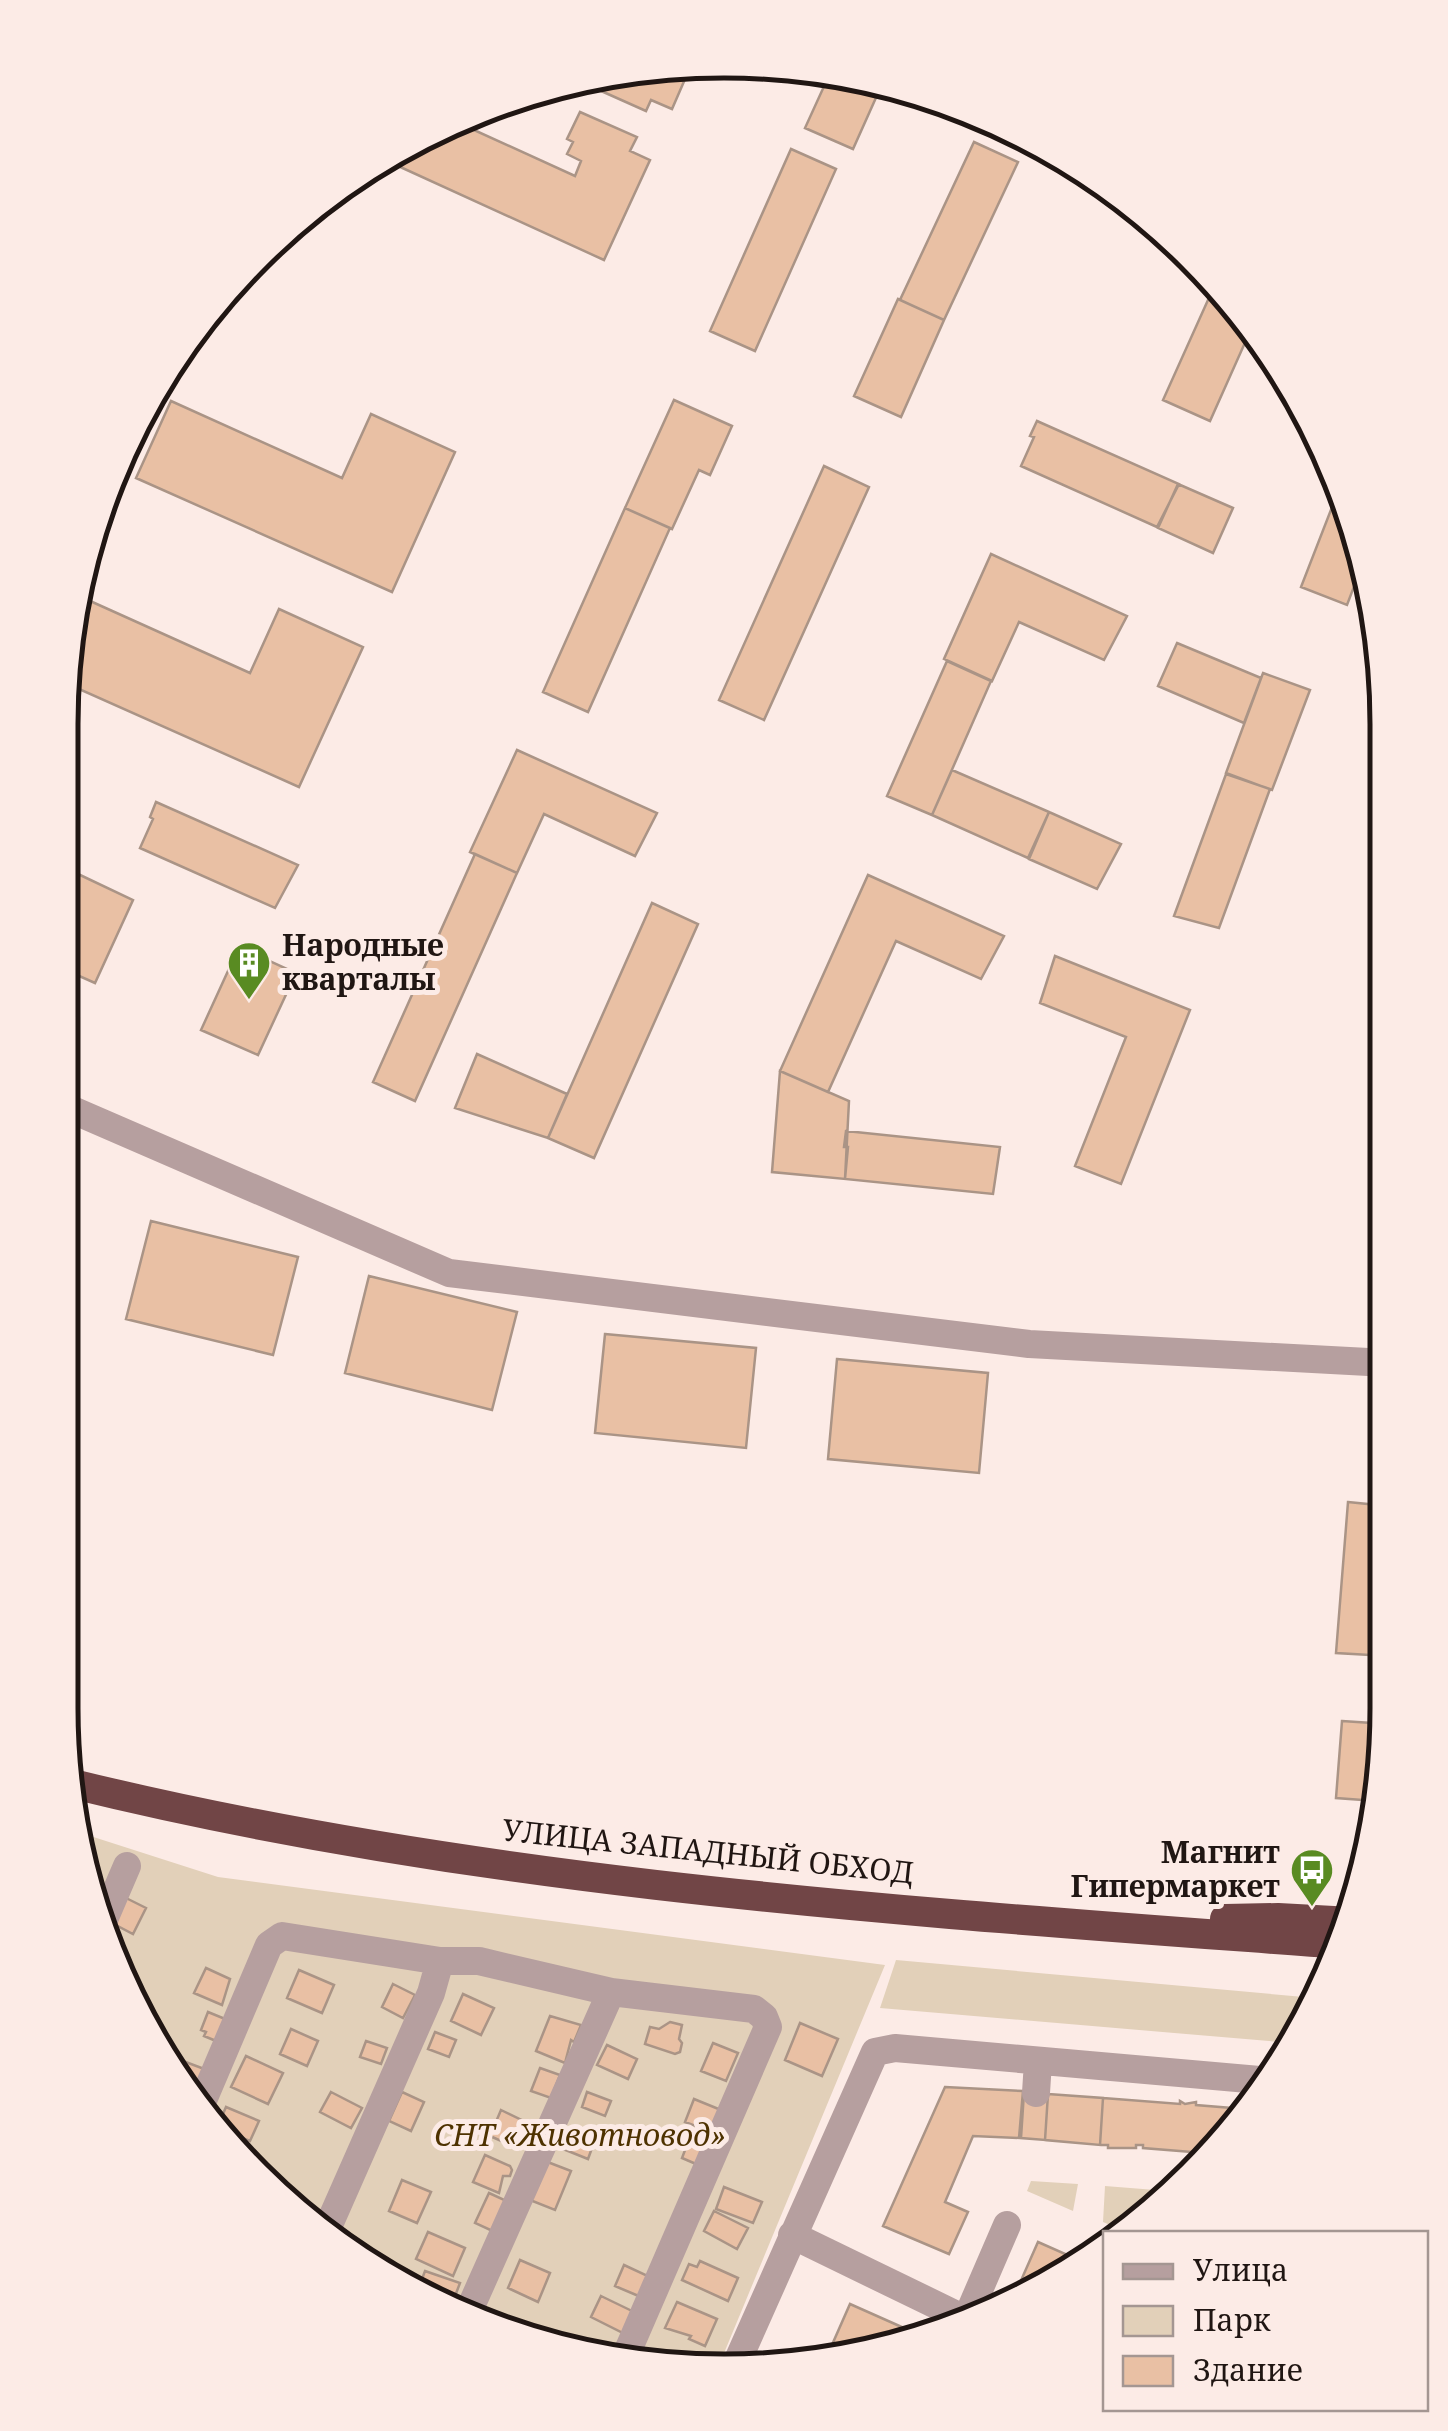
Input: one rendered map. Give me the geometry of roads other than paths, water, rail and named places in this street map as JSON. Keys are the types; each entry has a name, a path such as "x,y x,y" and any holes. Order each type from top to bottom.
{"highway":[{"name":"УЛИЦА ЗАПАДНЫЙ ОБХОД","path":"83,1786 180,1811 394,1851 689,1889 1325,1943"},
{"name":"УЛИЦА ЗАПАДНЫЙ ОБХОД","path":"86,1806 178,1826 432,1869 948,1929 1319,1959"},
{"path":"1143,1930 1184,1922 1252,1917 1334,1921"}],"street":[{"path":"78,1112 449,1273 1029,1344 1370,1362"},
{"path":"110,1907 127,1866"},
{"path":"206,2094 268,1945 282,1936 440,1961 479,1961 611,1992 754,2009 768,2027 630,2346"},
{"path":"331,2221 430,1993 440,1961"},
{"path":"473,2302 611,1992"},
{"path":"741,2353 874,2052 895,2048 1252,2079"},
{"path":"1036,2093 1038,2060"},
{"path":"973,2303 1007,2225"},
{"path":"792,2235 950,2312"}],"place":[{"name":"Народные кварталы","path":"249,1001"},
{"name":"Магнит Гипермаркет","path":"1312,1908"}],"park label":[{"name":"СНТ «Животновод»","path":"580,2136"}]}
